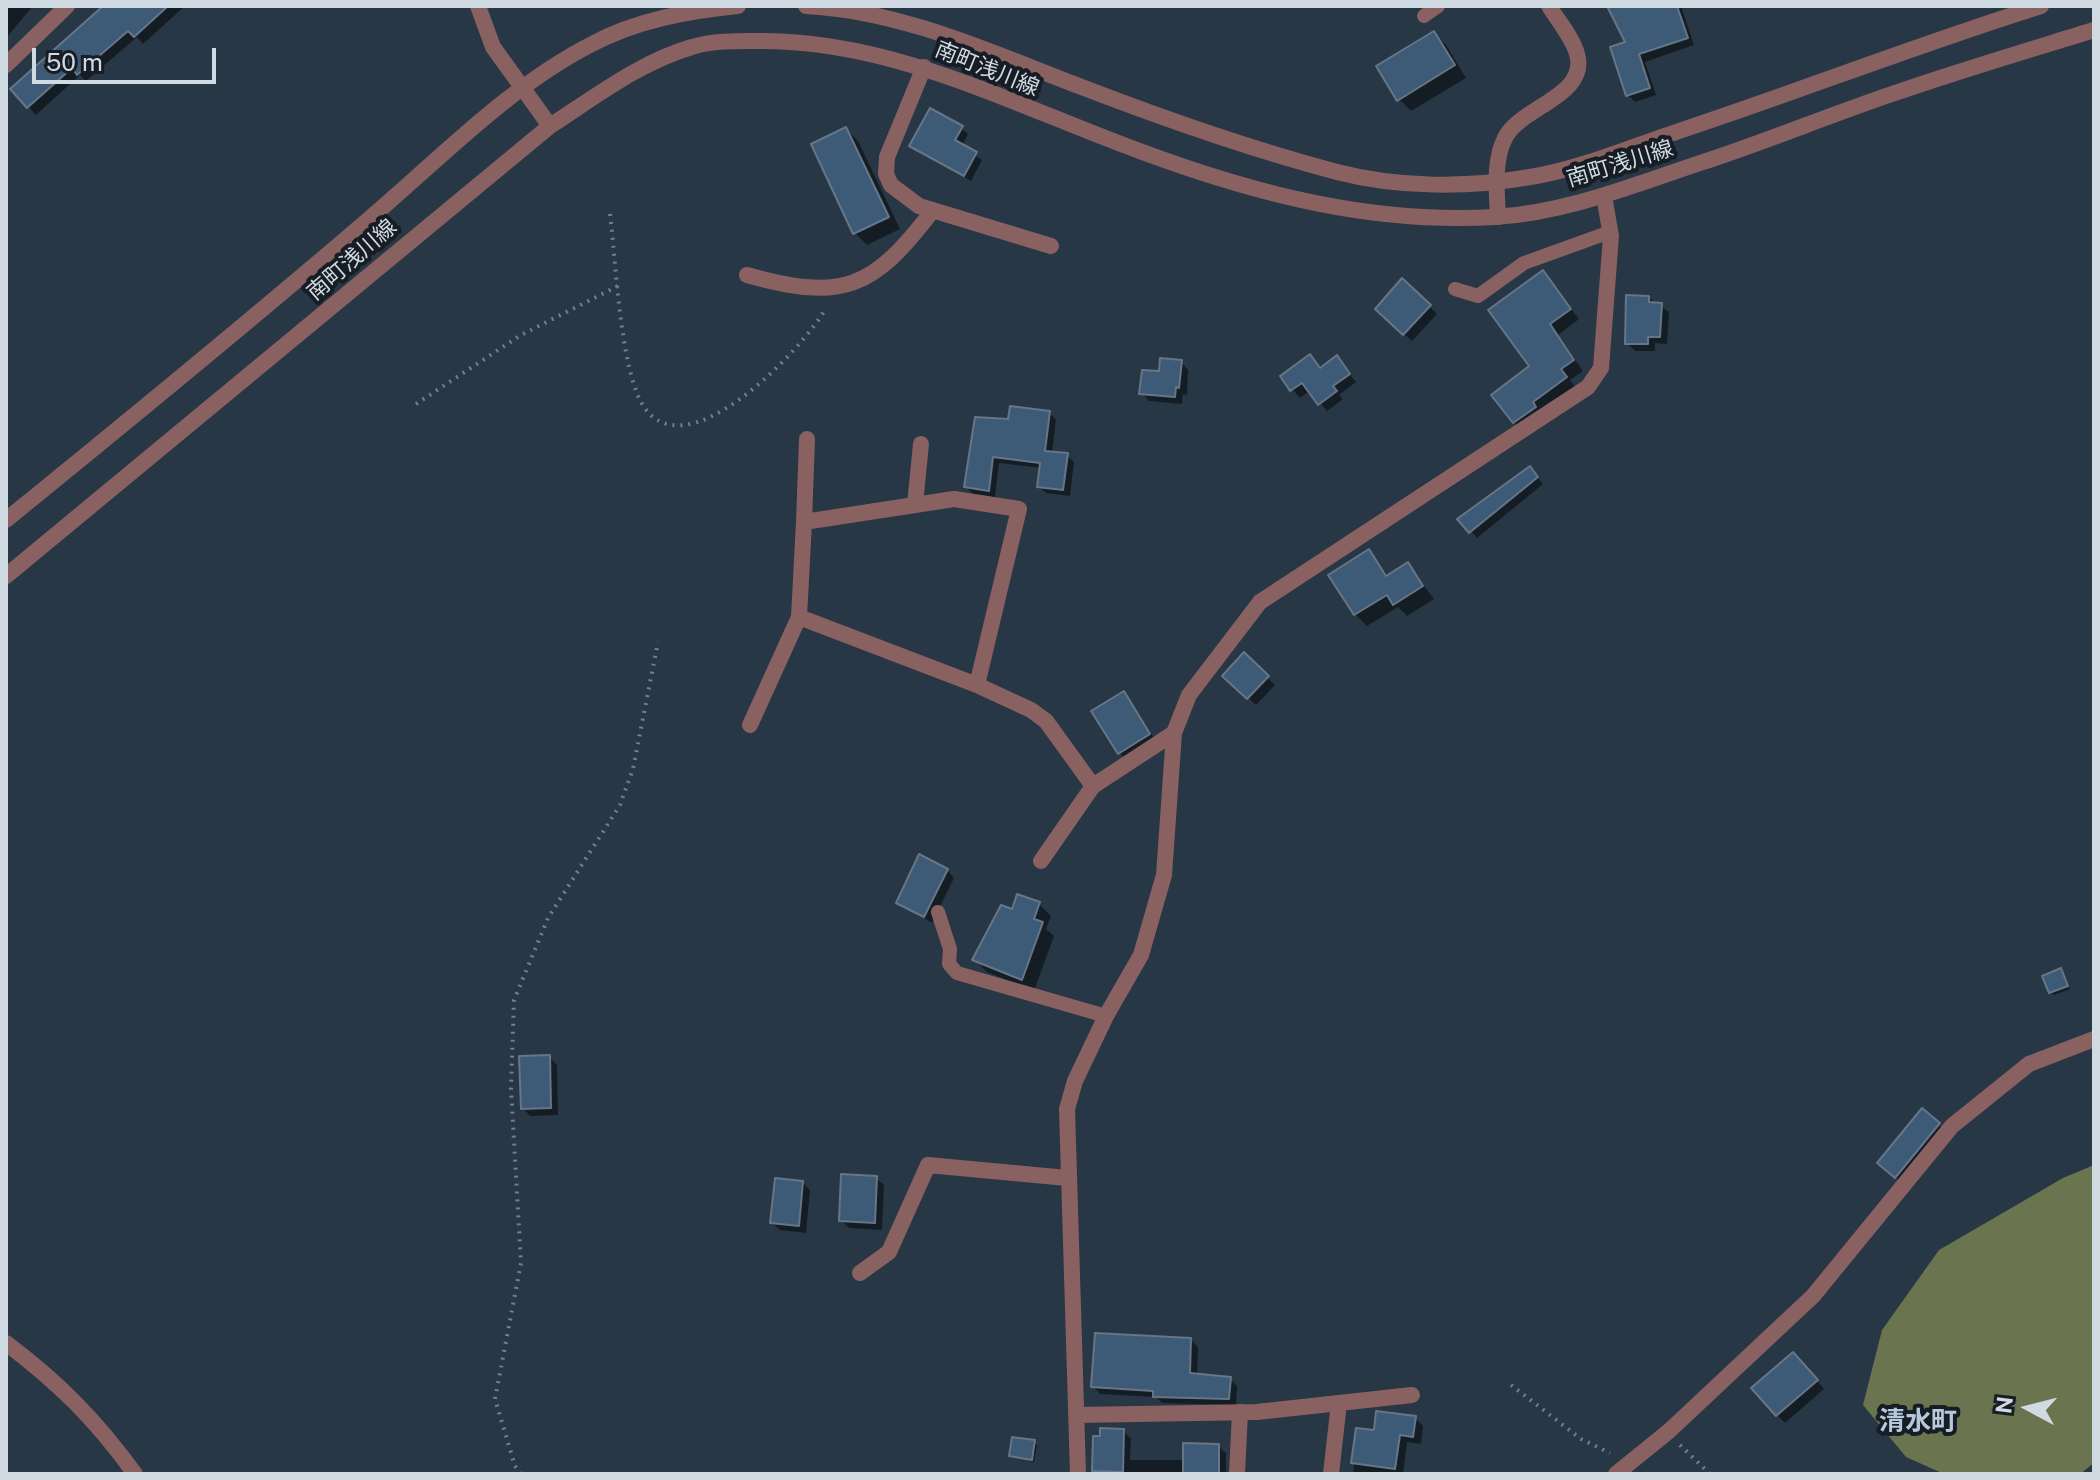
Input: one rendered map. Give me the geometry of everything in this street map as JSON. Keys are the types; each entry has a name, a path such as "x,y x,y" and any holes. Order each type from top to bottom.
{"street":[{"path":"6,65 67,6"},
{"path":"478,6 493,47 550,126"},
{"name":"南町浅川線","path":"6,520 366,222 520,87 593,43 640,24 695,11 738,6"},
{"name":"南町浅川線","path":"806,6 868,9 1103,95 1339,173 1410,183 1468,185 1534,177 1652,140 2041,6"},
{"path":"1498,217 1498,160 1505,135 1529,112 1568,87 1578,65 1577,53 1549,6"},
{"name":"南町浅川線","path":"6,576 550,126 643,66 694,46 745,41 816,41 924,67 1149,155 1265,192 1336,209 1397,217 1498,217 1604,196 1891,94 2094,30"},
{"path":"924,67 909,108 894,134 886,174 891,185 908,200 933,210 1051,246"},
{"path":"1078,1474 1067,1109 1075,1081 1106,1016 1141,955 1164,875 1174,733 1189,695 1260,602 1588,387 1601,368 1610,232 1604,196"},
{"path":"747,275 797,289 837,289 880,268 904,249 933,210"},
{"path":"750,725 799,617 807,439"},
{"path":"915,504 921,444"},
{"path":"804,522 954,499 1019,509 977,685"},
{"path":"799,617 977,685 1046,721 1093,786"},
{"path":"1041,861 1093,786 1174,733"},
{"path":"1616,1474 1669,1431 1813,1296 1952,1126 1977,1103 2029,1064 2094,1039"},
{"path":"860,1273 889,1252 928,1165 1067,1178"},
{"path":"6,1343 54,1379 100,1427 135,1474"},
{"path":"1076,1415 1240,1412 1412,1395"},
{"path":"1331,1474 1339,1403"},
{"path":"1237,1474 1240,1412"}],"lane":[{"path":"1424,16 1438,6"},
{"path":"1455,289 1478,296 1524,263 1610,232"},
{"path":"938,912 950,949 949,964 957,973 1106,1016"}],"path":[{"path":"610,214 633,376 641,402 654,418 673,425 699,421 722,411 766,381 817,325 837,289"},
{"path":"416,404 521,335 618,286"},
{"path":"521,1474 515,1466 495,1399 521,1263 511,1088 514,1000 548,918 620,805 633,769 658,642"},
{"path":"1511,1385 1581,1439 1630,1463"},
{"path":"1669,1431 1710,1474"}],"green space":[{"path":"2094,1165 2094,1463 2080,1474 1944,1474 1906,1457 1863,1405 1882,1330 1939,1250 2063,1178"}],"building":[{"path":"103,6 168,6 134,37 128,31 77,75 72,68 27,108 10,89"},
{"path":"1607,6 1677,6 1688,38 1639,54 1650,88 1626,96 1610,47 1625,42"},
{"path":"1434,31 1455,65 1397,101 1376,66"},
{"path":"930,108 963,126 955,140 977,152 964,176 909,146"},
{"path":"846,127 889,217 853,234 811,144"},
{"path":"1543,270 1571,309 1550,324 1574,360 1561,369 1567,377 1533,402 1536,407 1513,423 1491,395 1529,366 1488,310"},
{"path":"1402,278 1431,305 1403,335 1375,309"},
{"path":"1626,295 1649,296 1649,302 1662,303 1660,337 1648,337 1648,344 1625,344"},
{"path":"1310,354 1320,368 1337,355 1350,374 1333,386 1337,391 1318,405 1302,383 1290,391 1280,376"},
{"path":"1160,358 1182,360 1175,397 1139,394 1142,370 1159,371"},
{"path":"1010,406 1050,411 1045,451 1068,453 1063,490 1037,487 1040,463 993,457 989,491 964,487 975,417 1008,419"},
{"path":"1530,466 1538,477 1469,533 1457,519"},
{"path":"1369,549 1386,576 1408,562 1423,586 1393,605 1387,595 1354,615 1328,575"},
{"path":"1244,652 1269,676 1247,699 1222,676"},
{"path":"1124,691 1150,734 1118,754 1091,711"},
{"path":"919,854 948,869 924,917 896,903"},
{"path":"1017,894 1040,902 1034,919 1043,922 1022,980 972,960 1001,905 1012,909"},
{"path":"2061,968 2068,986 2049,993 2042,976"},
{"path":"550,1055 551,1108 521,1109 519,1056"},
{"path":"1922,1108 1940,1123 1895,1178 1877,1163"},
{"path":"841,1174 877,1176 875,1223 839,1221"},
{"path":"775,1178 803,1181 799,1226 770,1223"},
{"path":"1095,1333 1191,1338 1190,1373 1231,1377 1229,1399 1153,1397 1153,1391 1091,1387"},
{"path":"1793,1352 1818,1380 1776,1416 1751,1388"},
{"path":"1376,1411 1416,1416 1413,1437 1400,1435 1395,1469 1351,1463 1356,1428 1374,1430"},
{"path":"1100,1428 1124,1429 1123,1472 1092,1471 1093,1436 1100,1436"},
{"path":"1012,1437 1035,1440 1032,1460 1009,1456"},
{"path":"1183,1443 1219,1444 1219,1474 1183,1474"}],"district":[{"name":"清水町","path":"1918,1422"}]}
